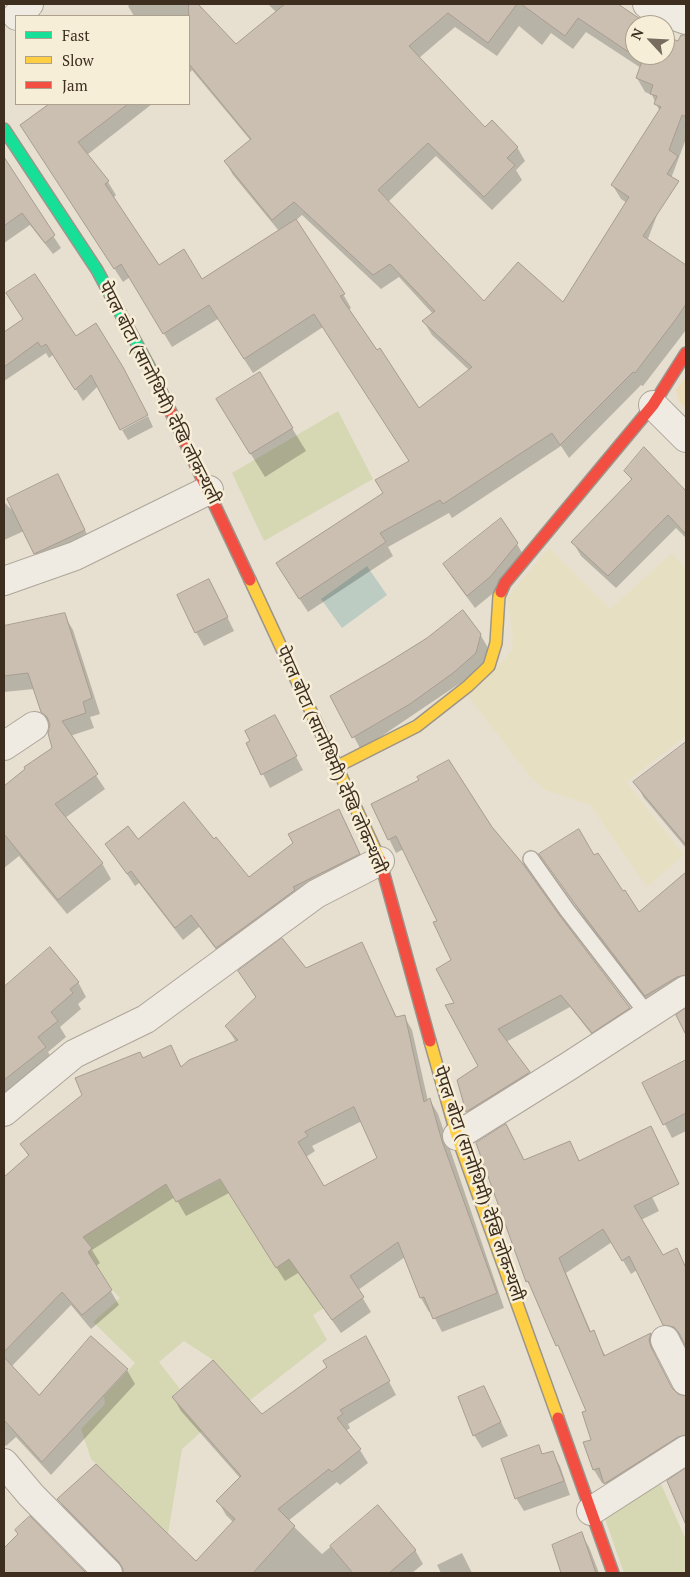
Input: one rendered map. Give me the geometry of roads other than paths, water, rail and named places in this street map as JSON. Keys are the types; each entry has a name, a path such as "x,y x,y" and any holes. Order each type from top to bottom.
{"main road":[{"name":"पेपल बोटा (सानोथिमी) देखि लोकन्थली","path":"4,130 97,270 138,344 209,490 380,861 457,1136 613,1573"},
{"path":"336,767 417,726 468,686 489,666 496,643 499,596 505,583 653,405 686,353"}],"street":[{"path":"17,15 29,4"},
{"path":"646,4 654,9 686,20"},
{"path":"4,29 15,17"},
{"path":"653,405 686,438"},
{"path":"4,581 74,556 209,490"},
{"path":"4,746 34,726"},
{"path":"4,1112 74,1054 146,1019 316,894 380,861"},
{"path":"457,1136 686,990"},
{"path":"665,1340 686,1381"},
{"path":"591,1511 686,1450"},
{"path":"4,1463 31,1495 108,1573"}],"lane":[{"path":"531,859 567,910 648,1015"}]}
